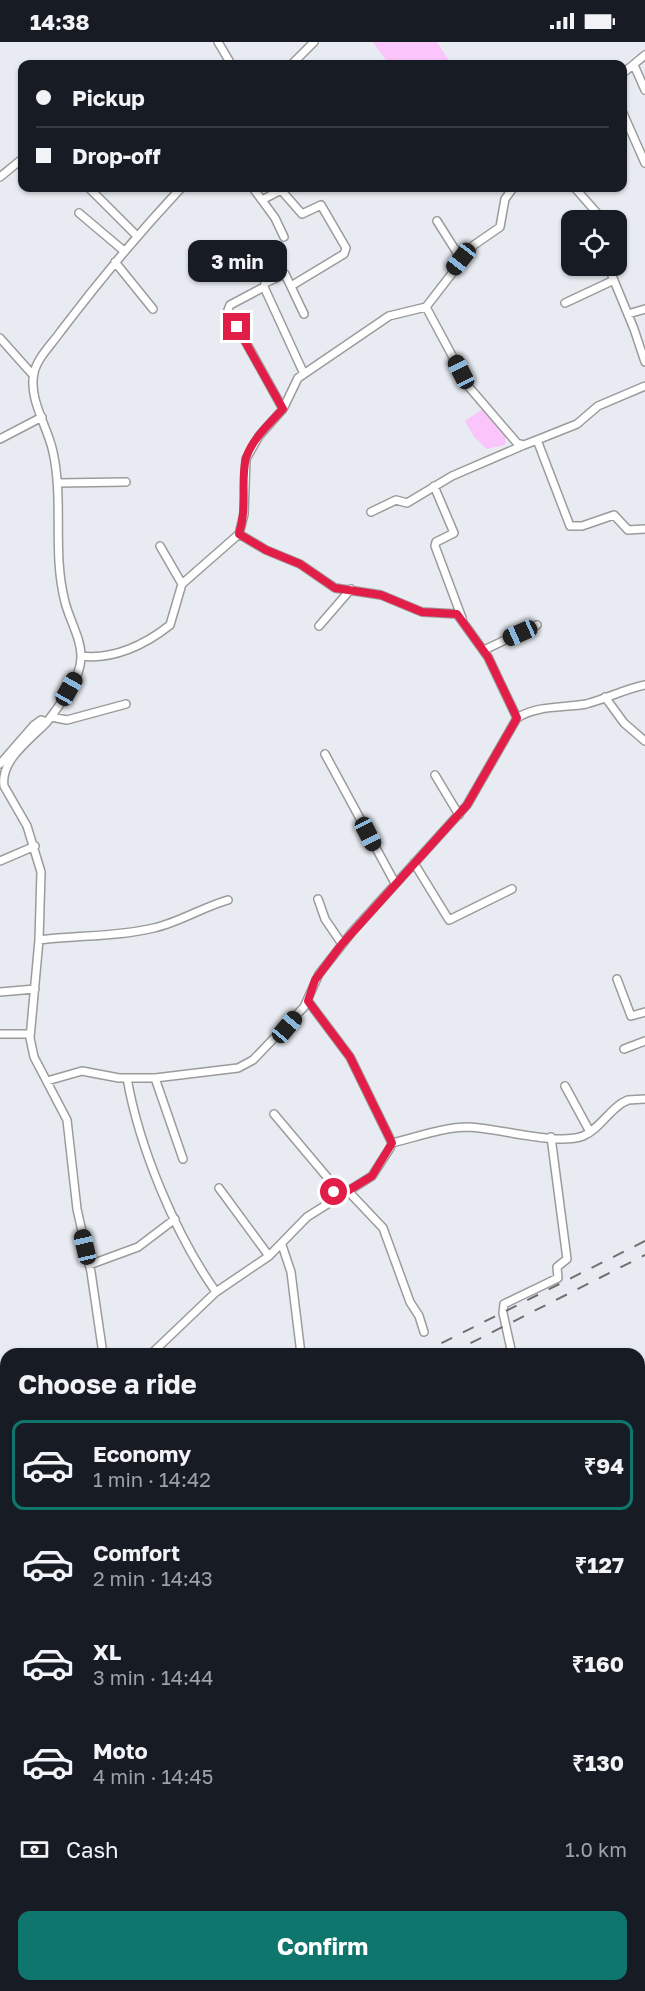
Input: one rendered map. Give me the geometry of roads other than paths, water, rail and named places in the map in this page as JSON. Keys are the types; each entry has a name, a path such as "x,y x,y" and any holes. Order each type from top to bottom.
{"street":[{"path":"218,42 229,60"},
{"path":"296,60 314,42"},
{"path":"627,70 645,55"},
{"path":"634,64 645,90"},
{"path":"627,122 645,163"},
{"path":"0,177 18,162"},
{"path":"93,192 137,236"},
{"path":"102,1348 89,1265 77,1209 67,1120 34,1057 30,1034 39,940 41,872 35,846 4,786 3,777 9,764 49,719 77,674 81,656 65,603 58,562 58,483 53,451 33,386 33,375 40,359 115,262 177,192"},
{"path":"256,192 275,218 284,237"},
{"path":"262,200 277,192"},
{"path":"283,192 302,214 321,204 346,248 346,252 291,286"},
{"path":"81,656 110,657 166,628 172,621 182,584 239,534 244,514 246,459 259,436 283,409 292,387 304,374 390,316 426,307 461,259 474,245 500,227 505,199 510,192"},
{"path":"578,192 594,210"},
{"path":"79,213 124,251"},
{"path":"437,220 461,259"},
{"path":"115,262 153,309"},
{"path":"283,409 228,310 230,305 264,287 265,283 283,273 304,314"},
{"path":"612,276 645,363"},
{"path":"565,303 614,280"},
{"path":"264,287 304,374"},
{"path":"426,307 469,387 517,443 524,445"},
{"path":"628,314 645,309"},
{"path":"0,338 33,375"},
{"path":"371,512 396,500 407,503 434,486 524,445 577,424 598,406 645,386"},
{"path":"0,439 42,417"},
{"path":"537,441 570,526 582,526 614,515 628,530 645,529"},
{"path":"58,483 126,483"},
{"path":"434,486 454,533 436,542 435,546 462,618 484,650 517,718"},
{"path":"239,534 266,550 300,564 326,584 381,595 411,609 452,613 462,618"},
{"path":"160,546 182,584"},
{"path":"319,626 351,589"},
{"path":"484,650 537,625"},
{"path":"47,1081 82,1071 127,1078 155,1078 223,1071 246,1065 287,1027 308,1001 315,980 342,944 459,815 517,718 525,713 585,704 645,685"},
{"path":"605,697 624,723 645,741"},
{"path":"0,764 41,720 67,720 126,704"},
{"path":"325,754 395,883"},
{"path":"435,775 459,815"},
{"path":"0,861 35,846"},
{"path":"414,863 449,920 512,889"},
{"path":"318,899 325,919 342,944"},
{"path":"39,940 79,934 116,936 159,927 228,900"},
{"path":"616,979 631,1016 645,1012"},
{"path":"0,993 35,989"},
{"path":"308,1001 350,1057 390,1139"},
{"path":"0,1034 30,1034"},
{"path":"624,1049 645,1041"},
{"path":"127,1078 137,1125 175,1219 213,1287"},
{"path":"155,1078 183,1159"},
{"path":"565,1086 588,1130"},
{"path":"390,1139 468,1127 577,1138 622,1103 628,1100 645,1099"},
{"path":"274,1114 334,1192"},
{"path":"511,1348 503,1313 504,1304 558,1278 557,1267 567,1259 551,1137"},
{"path":"157,1348 213,1287 282,1245 300,1223 334,1192 348,1191 372,1176 390,1139"},
{"path":"219,1188 266,1253"},
{"path":"348,1191 378,1219 383,1228 410,1302 419,1316 424,1332"},
{"path":"89,1265 138,1247 175,1219"},
{"path":"282,1245 291,1272 300,1348"}],"railway":[{"path":"432,1348 645,1241"},
{"path":"461,1348 645,1255"}]}
